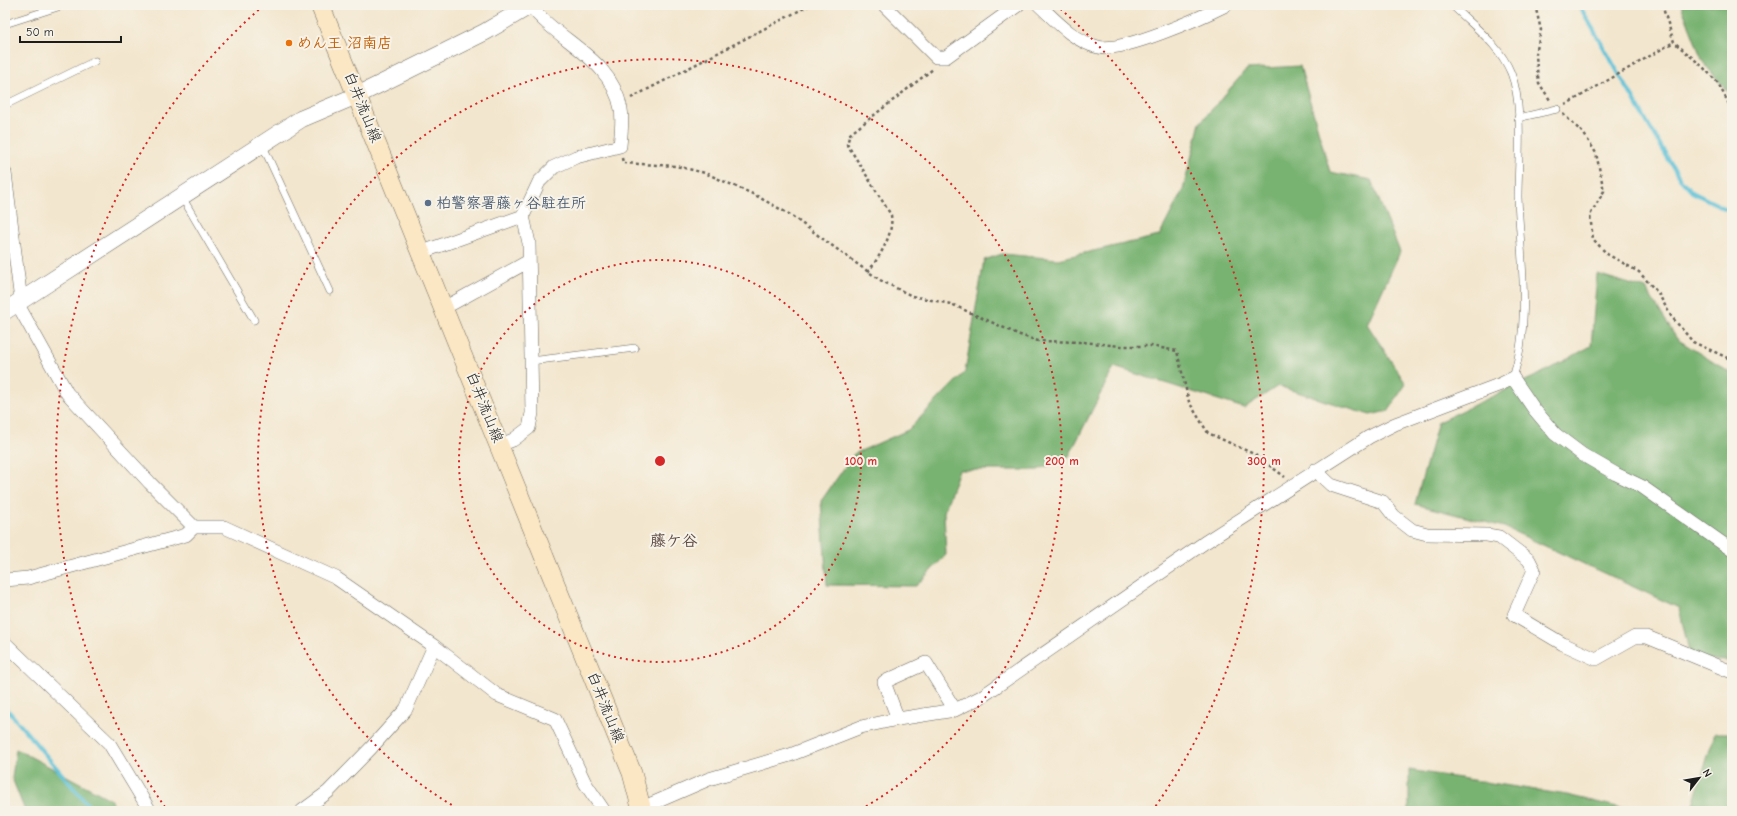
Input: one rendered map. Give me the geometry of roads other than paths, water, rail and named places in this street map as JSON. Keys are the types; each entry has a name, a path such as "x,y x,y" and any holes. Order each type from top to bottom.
{"main road":[{"name":"白井流山線","path":"320,5 422,252 632,773 642,810"}],"street":[{"path":"14,305 301,119 358,95 484,32 530,5 538,16 588,55 607,74 620,104 620,146 576,157 554,167 538,182 524,216 529,243 532,413 529,428 513,440 500,445"},
{"path":"884,5 936,57 946,57 1018,5"},
{"path":"1039,5 1069,33 1099,47 1116,48 1142,40 1226,5"},
{"path":"5,173 14,305 67,393 150,484 194,527 224,527 336,578 434,646 497,695 555,719 585,783 604,811"},
{"path":"422,252 524,216"},
{"path":"444,308 529,261"},
{"path":"642,810 709,778 790,755 861,727 898,719 955,710 981,697 1191,551 1293,484 1369,437 1395,424 1501,384 1513,378 1534,409 1555,434 1583,455 1616,474 1641,486 1732,550"},
{"path":"1315,470 1332,485 1383,502 1394,516 1412,530 1427,534 1487,535 1499,537 1529,560 1534,570 1514,615 1563,644 1596,659 1635,637 1647,637 1732,672"},
{"path":"5,580 28,578 186,536 194,527"},
{"path":"5,643 109,743 150,811"},
{"path":"302,811 328,792 371,748 406,709 434,646"},
{"path":"898,719 884,682 926,663 955,710"}],"lane":[{"path":"5,24 64,5"},
{"path":"1452,5 1492,42 1502,54 1512,75 1517,99 1518,198 1524,306 1521,349 1513,378"},
{"path":"5,105 95,62"},
{"path":"1518,118 1557,109"},
{"path":"262,144 330,291"},
{"path":"182,197 254,320"},
{"path":"531,361 635,348"}],"waterway":[{"path":"1579,5 1680,179 1692,192 1732,212"},
{"path":"5,707 93,811"}],"place":[{"name":"めん王 沼南店","path":"289,43"},
{"name":"柏警察署藤ヶ谷駐在所","path":"428,203"}],"district":[{"name":"藤ケ谷","path":"674,541"}]}
